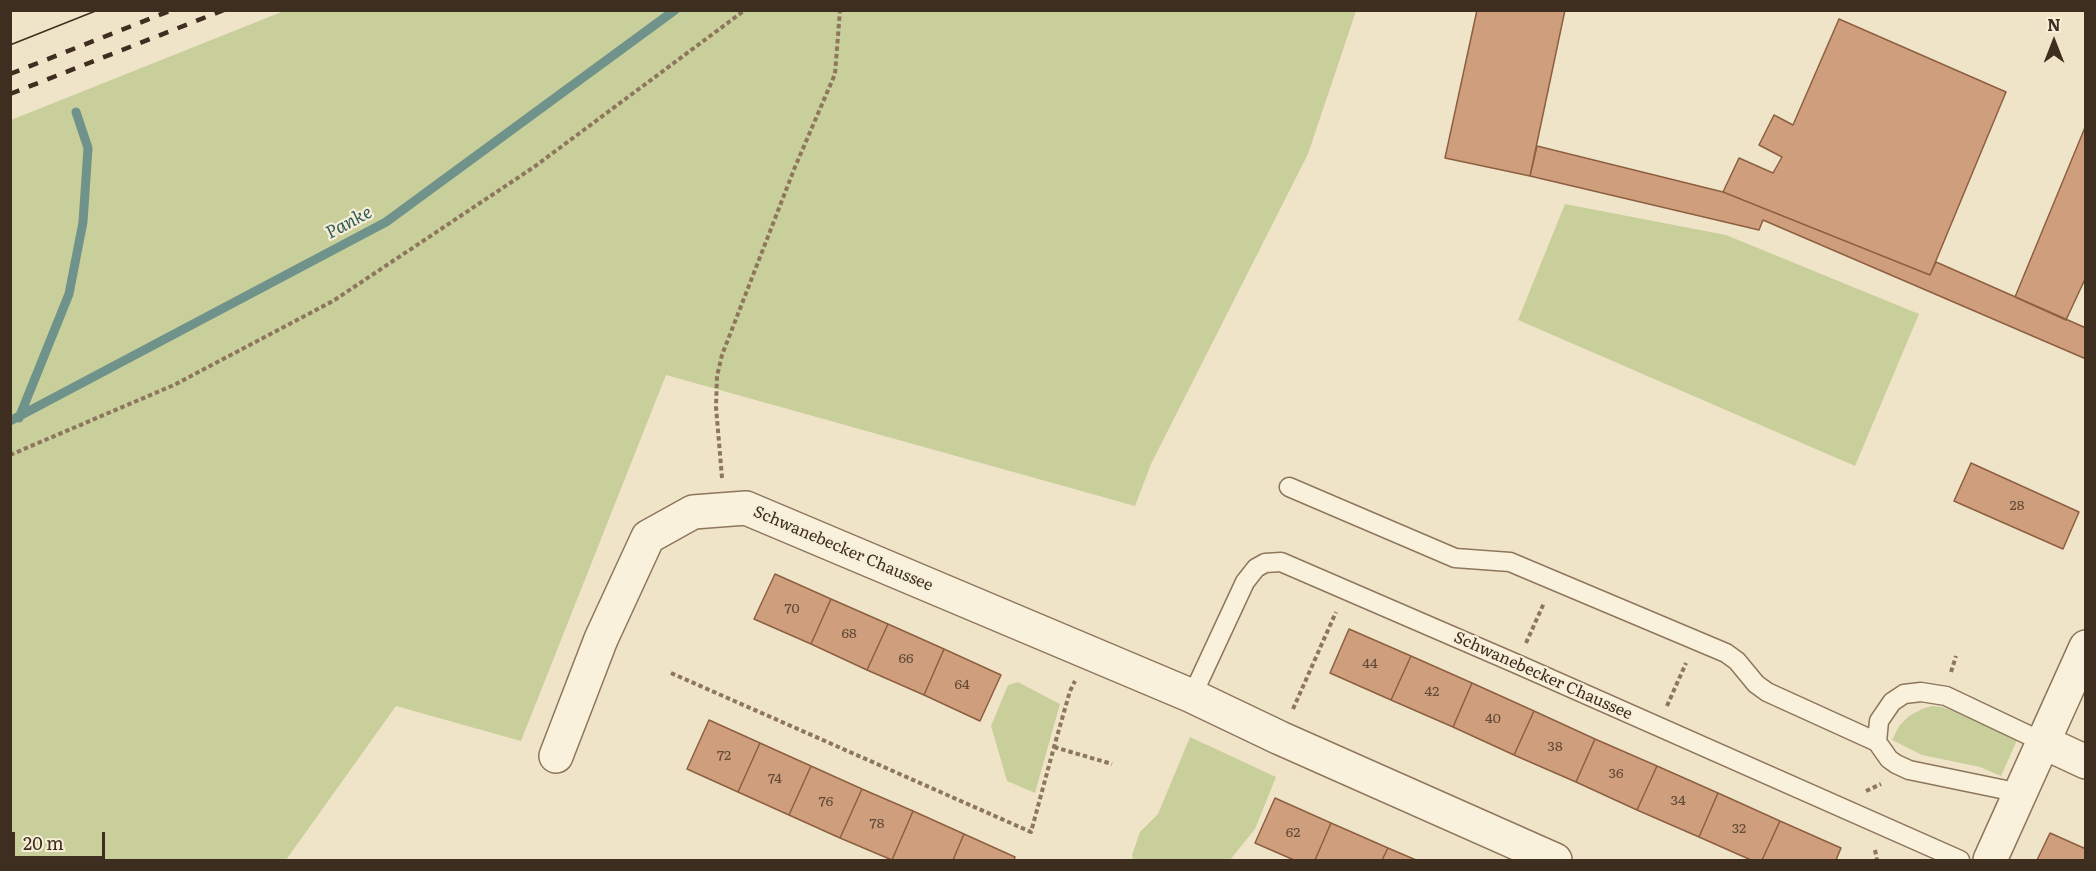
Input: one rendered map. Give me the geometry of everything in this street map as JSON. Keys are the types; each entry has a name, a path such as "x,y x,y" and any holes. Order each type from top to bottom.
{"street":[{"name":"Schwanebecker Chaussee","path":"556,756 601,639 648,537 693,512 746,508 1192,696 1280,738 1555,861"},
{"path":"1990,861 2085,647"},
{"path":"2043,742 2085,762"}],"lane":[{"path":"1289,486 1455,558 1510,562 1726,653 1767,692 1877,742 1888,759 1909,770 2020,794"},
{"name":"Schwanebecker Chaussee","path":"1192,696 1245,582 1256,568 1265,563 1281,562 1960,861"},
{"path":"1877,742 1879,721 1892,702 1904,694 1921,692 1946,696 2043,742"}],"path":[{"path":"10,455 174,385 333,302 534,167 746,10"},
{"path":"722,509 721,452 716,407 717,376 722,355 795,167 835,74 840,10"},
{"path":"1517,664 1554,581"},
{"path":"1280,738 1346,590"},
{"path":"1658,727 1695,641"},
{"path":"671,673 1030,832 1070,691 1089,652"},
{"path":"1054,747 1112,764"},
{"path":"1838,806 1909,770"}],"green space":[{"path":"284,11 1356,11 1308,154 1151,464 1135,506 666,375 521,741 396,706 286,860 11,860 11,120"},
{"path":"1565,204 1726,235 1919,314 1855,466 1518,320"},
{"path":"1018,682 1060,704 1035,793 1007,781 991,726 1008,685"},
{"path":"1932,706 1953,711 2017,740 2001,776 1980,767 1922,755 1892,740 1899,726 1909,716"},
{"path":"1190,737 1276,777 1255,829 1230,860 1133,860 1132,855 1140,832 1158,814"}],"building":[{"path":"1477,10 1565,10 1530,176 1445,158"},
{"path":"1839,19 2006,92 1930,275 1723,192 1739,158 1773,173 1782,157 1759,145 1774,115 1793,125"},
{"path":"2086,125 2086,277 2066,320 2015,297"},
{"path":"1537,146 1723,192 1930,275 1936,262 2086,328 2086,359 1763,220 1759,230 1530,176"},
{"path":"1971,463 2079,512 2063,549 1954,501"},
{"path":"775,574 831,599 811,644 754,619"},
{"path":"831,599 888,624 867,670 811,644"},
{"path":"888,624 944,649 924,695 867,670"},
{"path":"1349,629 1411,656 1391,700 1330,673"},
{"path":"944,649 1001,675 980,721 924,695"},
{"path":"1411,656 1472,683 1453,727 1391,700"},
{"path":"1472,683 1534,711 1514,755 1453,727"},
{"path":"1534,711 1595,739 1576,782 1514,755"},
{"path":"709,720 760,743 738,792 687,769"},
{"path":"1595,739 1657,766 1637,810 1576,782"},
{"path":"760,743 811,766 789,815 738,792"},
{"path":"811,766 862,789 840,838 789,815"},
{"path":"1657,766 1718,793 1699,837 1637,810"},
{"path":"862,789 913,811 892,860 840,838"},
{"path":"1718,793 1780,821 1762,860 1751,860 1699,837"},
{"path":"1275,798 1331,823 1315,860 1294,860 1255,843"},
{"path":"913,811 964,834 953,860 892,860"},
{"path":"1780,821 1841,848 1836,860 1762,860"},
{"path":"1331,823 1388,848 1382,860 1315,860"},
{"path":"2050,833 2086,849 2086,860 2037,860"},
{"path":"964,834 1015,857 1014,860 953,860"},
{"path":"1388,848 1416,860 1382,860"}],"waterway":[{"name":"Panke","path":"10,421 386,222 675,10"},
{"path":"19,418 69,294 83,222 88,148 76,112"}],"tram line":[{"path":"10,45 98,10"}],"railway":[{"path":"10,74 172,10"},
{"path":"10,94 224,10"}]}
